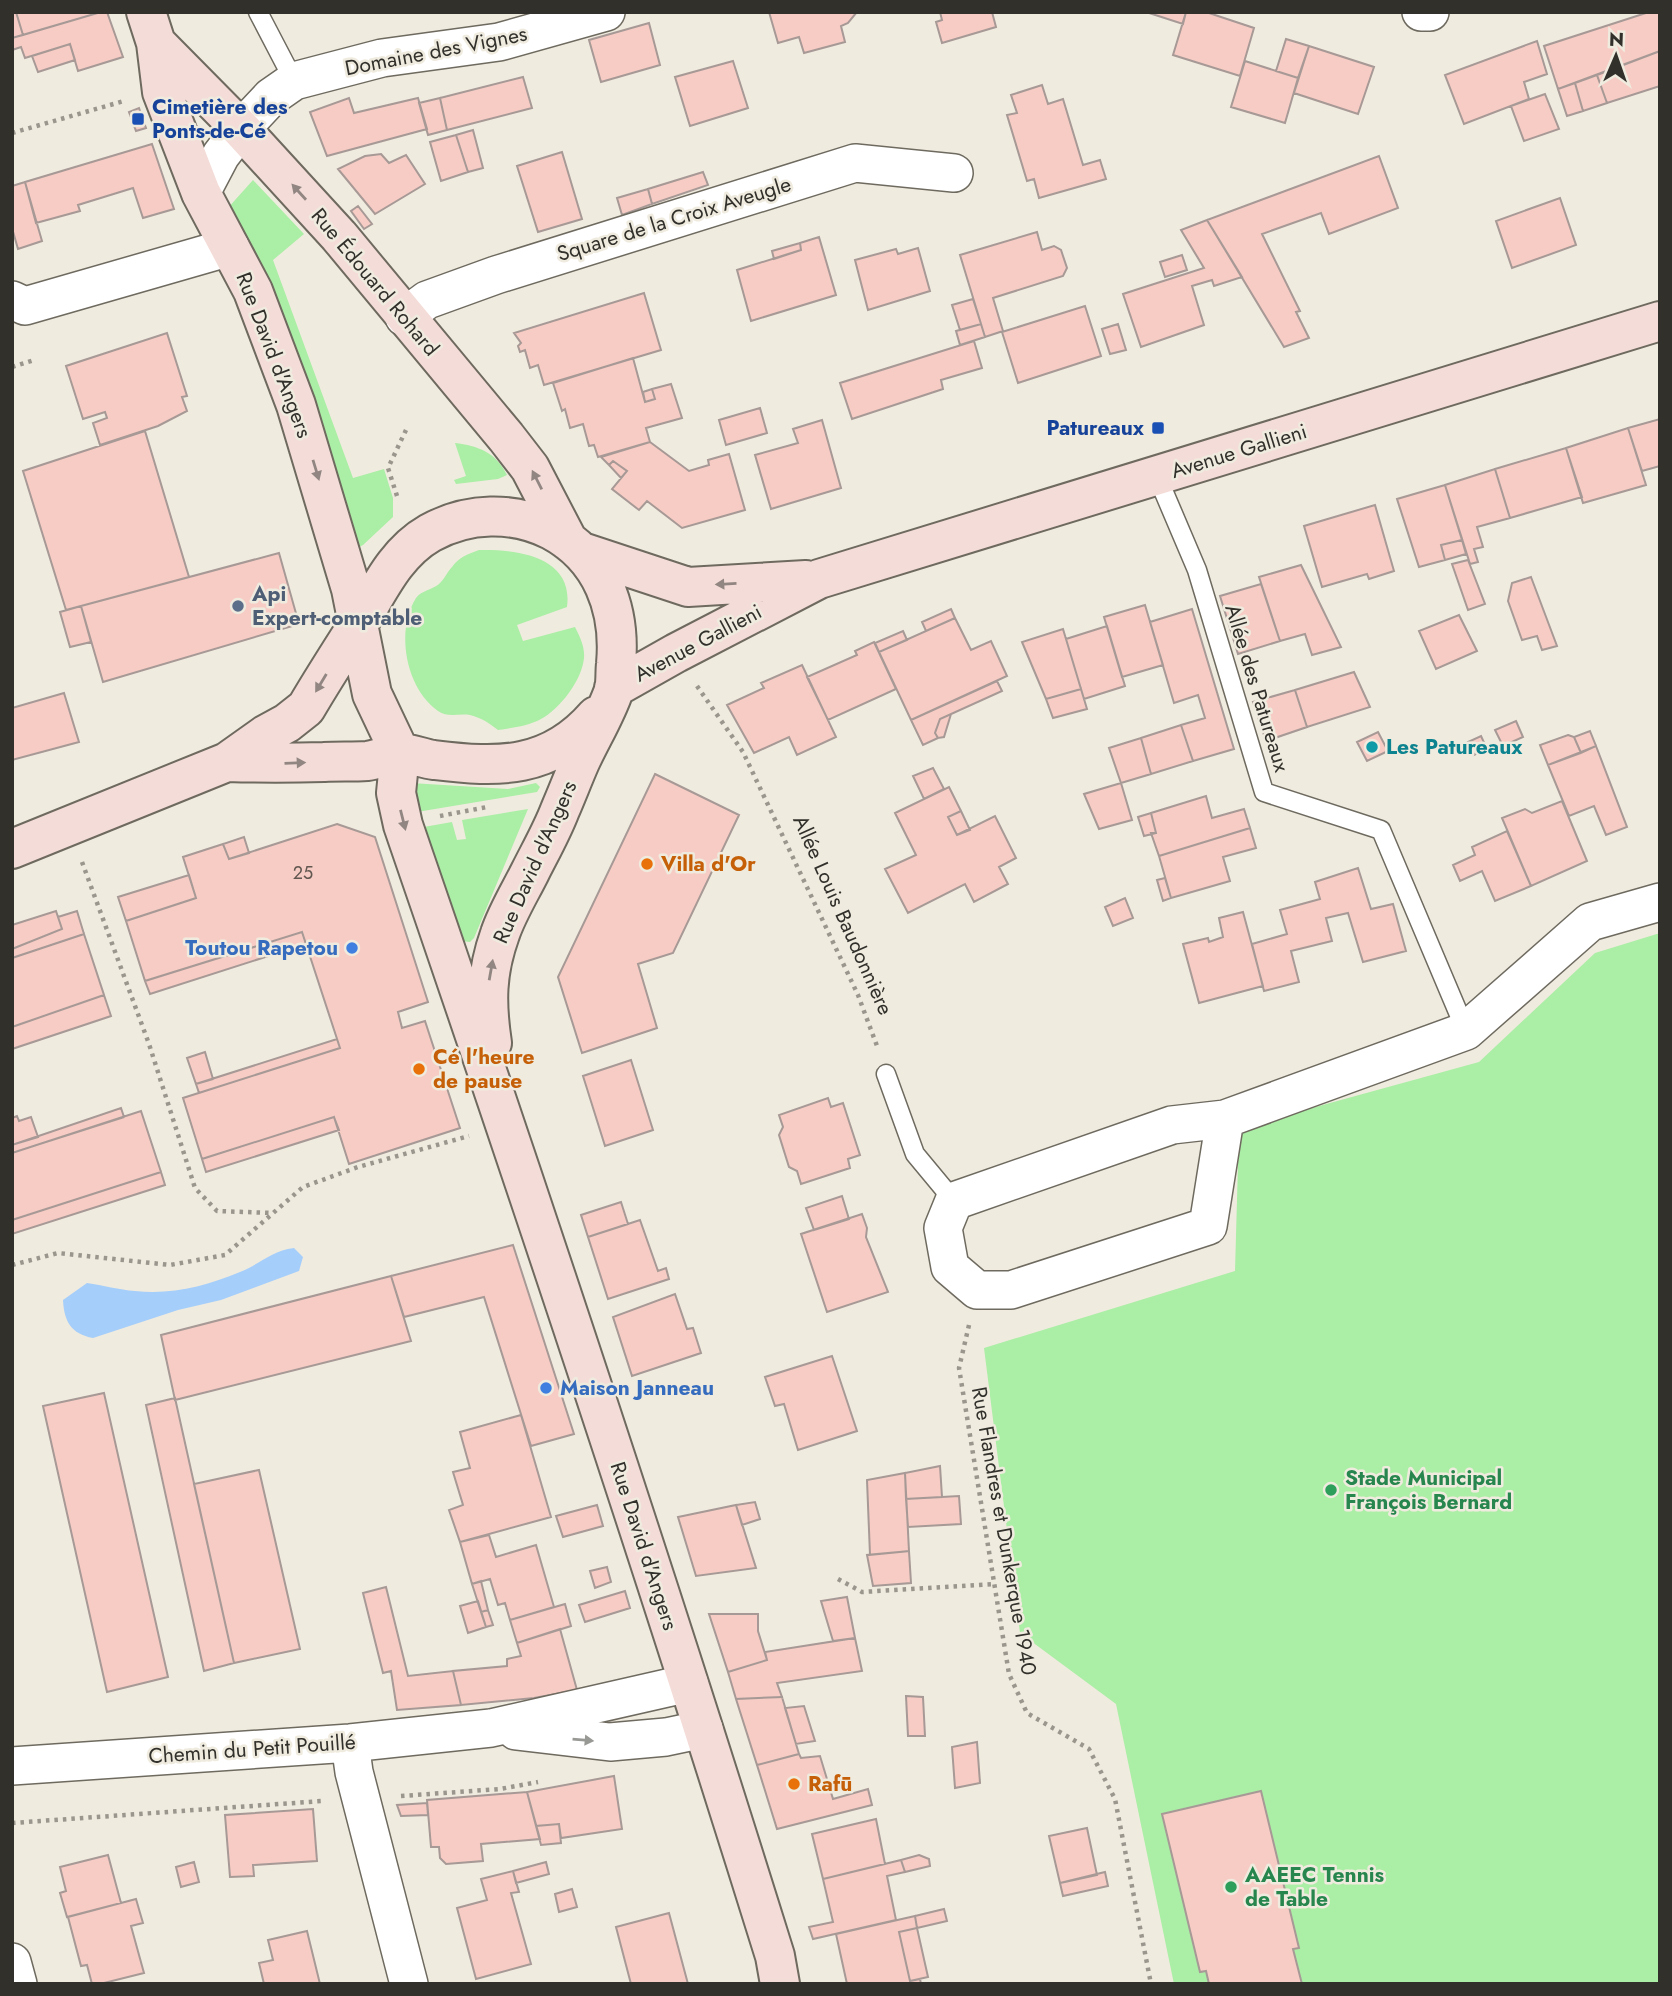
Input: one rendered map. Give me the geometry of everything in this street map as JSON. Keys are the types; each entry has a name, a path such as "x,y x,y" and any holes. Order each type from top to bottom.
{"main road":[{"name":"Rue David d'Angers","path":"151,27 162,92 201,193 253,291 296,405 351,589 372,694 400,753 396,793 403,825 504,1118 690,1683 775,1956 780,1984"},
{"name":"Rue Édouard Rohard","path":"151,27 339,236 530,468 575,547 600,576 613,604 618,634 611,696"},
{"name":"Avenue Gallieni","path":"400,753 433,760 484,765 516,764 546,754 586,727 611,696 676,653 819,579 1660,321"},
{"path":"12,849 227,762 287,723 306,708 398,559 410,547 439,528 471,518 505,516 539,524 575,547"},
{"name":"Avenue Gallieni","path":"575,547 688,587 819,579"},
{"name":"Rue David d'Angers","path":"504,1118 487,1006 500,932 560,812 573,777 611,696"},
{"path":"227,762 274,764 368,761 400,753"}],"street":[{"name":"Domaine des Vignes","path":"201,193 221,155 242,129 271,97 294,81 382,58 499,42 606,12"},
{"path":"1421,12 1430,12"},
{"name":"Square de la Croix Aveugle","path":"404,317 427,300 496,275 855,163 954,173"},
{"path":"12,300 25,306 230,247"},
{"path":"1225,1119 1208,1226 1011,1290 977,1290 950,1268 943,1228 954,1201 1172,1125 1225,1119 1466,1031 1590,922 1660,902"},
{"name":"Chemin du Petit Pouillé","path":"12,1766 350,1743 491,1728 690,1683"},
{"name":"Chemin du Petit Pouillé","path":"491,1728 610,1742 666,1737 704,1729"},
{"path":"350,1743 354,1772 409,1984"},
{"path":"12,1962 18,1984"}],"lane":[{"path":"258,12 294,81"},
{"name":"Allée des Patureaux","path":"1157,476 1198,570 1264,792 1381,830 1466,1031"},
{"path":"886,1074 915,1154 954,1201"}],"path":[{"path":"12,133 162,92"},
{"path":"12,367 34,360"},
{"path":"397,496 388,468 406,430"},
{"name":"Allée Louis Baudonnière","path":"676,653 743,752 858,995 886,1074"},
{"path":"428,818 491,806"},
{"path":"82,861 149,1044 195,1188 218,1211 274,1213"},
{"path":"12,1265 58,1253 170,1265 225,1255 303,1187 504,1118"},
{"name":"Rue Flandres et Dunkerque 1940","path":"977,1290 959,1368 1009,1674 1027,1713 1089,1749 1115,1799 1151,1984"},
{"path":"838,1579 862,1592 994,1584"},
{"path":"12,1823 500,1789 538,1783"}],"green space":[{"path":"253,180 304,234 273,260 353,478 384,469 393,498 393,517 363,545 352,551 227,209"},
{"path":"455,443 486,452 503,467 507,475 498,479 456,484 454,480 466,476"},
{"path":"479,550 525,554 552,566 561,576 567,590 567,607 517,625 523,641 575,627 583,646 584,658 575,684 555,708 536,721 498,730 474,716 438,711 427,701 411,674 405,642 406,626 416,598 439,584 461,558"},
{"path":"411,783 508,789 536,783 540,787 537,792 411,813"},
{"path":"528,809 474,938 470,942 461,941 418,828 452,822 457,840 466,839 462,820"},
{"name":"Stade Municipal François Bernard","path":"1660,933 1660,1984 1174,1984 1116,1704 1020,1633 984,1348 1235,1271 1239,1128 1479,1062 1595,953"}],"water":[{"path":"294,1248 303,1257 299,1271 221,1300 178,1310 93,1338 74,1330 65,1314 63,1300 87,1283 149,1292 189,1288 227,1277 279,1252"}],"building":[{"path":"12,12 16,12 23,35 12,38"},
{"path":"16,12 101,12 23,35"},
{"path":"107,12 123,57 78,71 70,44 25,58 21,47 12,50 12,38"},
{"path":"769,12 857,12 848,23 841,26 845,42 804,53 799,37 778,43"},
{"path":"940,12 992,12 996,27 942,43 936,22 942,20"},
{"path":"1146,12 1186,12 1183,24"},
{"path":"1186,12 1206,12 1254,28 1240,76 1173,55"},
{"path":"1649,12 1660,12 1660,51 1558,89 1544,46"},
{"path":"649,23 660,65 601,82 589,40"},
{"path":"1286,39 1309,46 1298,78 1276,71"},
{"path":"1537,41 1547,74 1524,82 1529,99 1464,124 1445,75"},
{"path":"70,44 75,60 38,72 32,56"},
{"path":"1309,46 1374,67 1358,114 1294,93"},
{"path":"1660,51 1660,86 1607,103 1597,75"},
{"path":"733,61 748,108 690,126 675,77"},
{"path":"1245,61 1298,78 1285,123 1231,107"},
{"path":"1597,75 1607,103 1583,111 1575,83"},
{"path":"523,77 532,108 447,130 440,98"},
{"path":"1575,83 1583,111 1567,116 1558,89"},
{"path":"1042,85 1048,104 1063,99 1083,165 1100,160 1106,179 1039,198 1034,179 1027,181 1007,115 1017,113 1011,95"},
{"path":"1545,94 1559,129 1524,141 1511,106"},
{"path":"349,98 354,113 418,98 427,129 327,156 310,112"},
{"path":"440,98 447,130 428,135 419,103"},
{"path":"139,108 146,128 136,131 129,112"},
{"path":"473,130 483,168 468,172 456,135"},
{"path":"456,135 468,172 441,181 430,142"},
{"path":"152,144 174,209 143,218 133,188 78,205 80,211 36,223 25,182"},
{"path":"562,152 582,219 538,232 517,166"},
{"path":"381,154 389,163 406,155 425,184 375,214 338,169 365,156"},
{"path":"1379,156 1398,208 1329,234 1321,213 1262,234 1300,311 1296,312 1309,338 1284,347 1207,220"},
{"path":"703,172 708,185 652,204 648,189"},
{"path":"25,182 42,241 18,249 12,228 12,186"},
{"path":"648,189 652,204 622,215 617,198"},
{"path":"1560,198 1576,245 1512,268 1496,221"},
{"path":"358,206 372,224 364,229 351,211"},
{"path":"1207,220 1242,277 1214,286 1212,280 1192,286 1204,325 1141,347 1123,294 1204,268 1181,230"},
{"path":"1037,232 1042,250 1054,246 1061,250 1067,268 1063,276 993,298 1003,331 985,337 960,255"},
{"path":"819,237 836,295 751,321 737,270 801,250 800,243"},
{"path":"800,243 801,250 774,259 772,251"},
{"path":"918,248 930,291 868,310 855,260 896,249 898,254"},
{"path":"1182,255 1187,270 1165,277 1160,262"},
{"path":"644,293 661,350 544,385 538,365 530,368 525,350 520,352 518,346 521,343 514,333"},
{"path":"973,299 981,324 960,330 952,305"},
{"path":"1085,306 1101,356 1018,383 1002,332"},
{"path":"981,324 985,337 960,345 956,331"},
{"path":"1118,324 1126,350 1110,354 1102,329"},
{"path":"167,333 187,396 182,397 187,411 158,426 100,445 93,423 107,418 105,412 83,419 66,366"},
{"path":"974,341 982,368 941,380 943,389 852,419 840,383"},
{"path":"633,358 645,402 655,399 652,389 671,384 682,418 646,428 650,442 598,457 594,445 589,446 583,424 570,428 553,383"},
{"path":"652,389 655,399 645,402 643,392"},
{"path":"760,408 767,433 726,445 719,420"},
{"path":"1660,419 1660,466 1642,471 1628,428"},
{"path":"822,420 841,488 771,509 755,455 798,443 793,429"},
{"path":"1628,428 1646,485 1583,503 1566,448"},
{"path":"145,431 189,577 66,610 23,471"},
{"path":"650,442 689,471 709,465 708,460 729,454 745,510 682,528 647,501 639,510 612,489 627,471 613,461 609,465 601,457"},
{"path":"1566,448 1582,497 1510,518 1495,469"},
{"path":"613,461 627,471 621,478 609,465"},
{"path":"1495,469 1510,518 1477,527 1483,547 1474,549 1478,562 1470,564 1445,485"},
{"path":"1445,485 1462,540 1441,545 1445,560 1419,567 1397,499"},
{"path":"1375,505 1394,571 1369,579 1367,574 1322,587 1304,526"},
{"path":"1462,540 1466,554 1445,560 1441,545"},
{"path":"279,553 299,624 103,682 81,606"},
{"path":"1468,560 1485,604 1468,610 1452,564"},
{"path":"1301,565 1341,647 1312,655 1305,634 1280,641 1259,577"},
{"path":"1531,577 1557,646 1542,650 1537,636 1522,640 1508,601 1512,583"},
{"path":"1261,584 1280,641 1238,654 1220,596"},
{"path":"1145,605 1163,665 1122,677 1104,617"},
{"path":"81,606 91,642 70,647 60,612"},
{"path":"951,609 955,618 926,631 922,622"},
{"path":"1192,609 1234,749 1193,761 1181,725 1205,718 1198,695 1174,703 1150,622"},
{"path":"1459,615 1477,651 1436,669 1419,631"},
{"path":"955,618 971,650 991,641 1007,676 911,720 879,652"},
{"path":"1107,626 1125,686 1084,699 1066,639"},
{"path":"1063,629 1081,689 1046,699 1022,642"},
{"path":"903,631 907,640 879,652 875,643"},
{"path":"874,642 896,689 828,720 807,677 857,655 855,651"},
{"path":"802,665 836,737 797,755 789,737 754,753 727,705 764,688 761,683"},
{"path":"1354,672 1370,707 1307,727 1295,690"},
{"path":"997,681 1002,691 940,719 935,733 938,738 923,745 911,720"},
{"path":"1081,689 1087,709 1053,718 1046,699"},
{"path":"1295,690 1307,727 1266,741 1253,702"},
{"path":"64,693 79,742 12,760 12,708"},
{"path":"951,714 944,737 938,738 935,733 940,719"},
{"path":"1516,721 1523,737 1503,746 1495,730"},
{"path":"1181,725 1193,761 1151,774 1141,738"},
{"path":"1590,731 1596,746 1581,753 1574,737"},
{"name":"Les Patureaux","path":"1378,732 1388,751 1367,761 1357,742"},
{"path":"1568,735 1574,737 1581,753 1548,765 1540,745"},
{"path":"1481,736 1487,749 1474,755 1468,742"},
{"path":"1141,738 1151,774 1121,783 1109,748"},
{"path":"1596,746 1627,827 1606,835 1594,806 1569,816 1548,765"},
{"path":"933,768 944,789 924,799 913,776"},
{"path":"655,774 739,815 673,953 638,964 657,1028 582,1053 558,977"},
{"path":"1121,783 1132,820 1099,829 1084,794"},
{"path":"949,787 961,811 948,817 957,835 995,816 1016,858 999,867 1008,884 974,902 965,884 908,913 885,869 916,855 895,813"},
{"path":"1206,796 1212,818 1244,809 1250,828 1159,856 1151,833 1156,833 1151,813"},
{"path":"1562,801 1587,861 1531,886 1502,818 1525,809 1532,813"},
{"path":"961,811 970,830 957,835 948,817"},
{"path":"1151,813 1156,833 1144,836 1138,817"},
{"path":"337,824 375,837 428,1002 398,1012 402,1028 425,1021 460,1128 349,1164 334,1117 202,1159 183,1098 340,1048 302,932 145,981 126,921 196,898 183,857 223,844 229,859"},
{"path":"1250,828 1256,848 1223,857 1230,881 1171,898 1159,856"},
{"path":"1507,831 1531,886 1495,901 1482,871 1460,881 1453,865 1475,855 1472,847"},
{"path":"244,837 249,853 229,859 223,844"},
{"path":"1358,868 1371,909 1393,904 1406,951 1363,962 1348,913 1326,918 1332,941 1291,951 1299,982 1264,991 1252,944 1287,934 1280,910 1320,899 1315,882"},
{"path":"189,875 196,898 126,921 118,897"},
{"path":"1165,878 1171,898 1163,901 1157,880"},
{"path":"1125,898 1133,918 1113,926 1105,907"},
{"path":"56,911 62,929 12,949 12,925"},
{"path":"77,911 84,934 12,958 12,949 62,929 58,917"},
{"path":"1243,912 1263,986 1199,1003 1183,944 1208,938 1209,942 1223,937 1219,918"},
{"path":"302,932 306,944 150,994 145,981"},
{"path":"84,934 104,995 12,1027 12,958"},
{"path":"104,995 111,1016 12,1049 12,1027"},
{"path":"337,1039 340,1048 199,1093 196,1084"},
{"path":"205,1052 213,1079 196,1084 187,1058"},
{"path":"631,1060 653,1130 605,1146 583,1076"},
{"path":"828,1098 831,1107 843,1103 860,1155 848,1159 850,1168 801,1184 797,1171 789,1167 779,1135 783,1127 779,1115"},
{"path":"121,1108 124,1117 12,1153 12,1145"},
{"path":"141,1111 161,1172 12,1220 12,1153"},
{"path":"17,1116 19,1121 31,1117 38,1137 12,1145 12,1118"},
{"path":"334,1117 339,1130 206,1172 202,1159"},
{"path":"161,1172 165,1185 12,1234 12,1220"},
{"path":"842,1196 849,1219 814,1230 806,1208"},
{"path":"621,1202 628,1224 588,1237 581,1215"},
{"path":"862,1214 867,1228 866,1237 888,1292 827,1312 801,1234"},
{"path":"640,1220 658,1271 666,1268 669,1279 608,1299 588,1237"},
{"path":"513,1245 574,1434 531,1446 484,1297 404,1317 391,1276"},
{"path":"391,1276 411,1341 175,1400 161,1335"},
{"path":"675,1294 687,1329 693,1328 701,1353 632,1376 613,1317"},
{"path":"832,1356 857,1431 798,1450 784,1404 775,1406 765,1377"},
{"path":"104,1393 168,1677 107,1692 43,1406"},
{"path":"175,1398 234,1663 204,1671 146,1405"},
{"path":"521,1415 551,1517 460,1542 449,1510 463,1505 453,1472 470,1468 460,1432"},
{"path":"940,1466 942,1497 906,1499 905,1473"},
{"path":"259,1470 300,1649 234,1663 194,1484"},
{"path":"905,1473 909,1551 870,1555 867,1480"},
{"path":"959,1496 961,1524 908,1527 906,1499"},
{"path":"755,1502 760,1519 742,1525 736,1505"},
{"path":"597,1505 603,1526 563,1537 556,1516"},
{"path":"736,1505 756,1568 696,1576 678,1517"},
{"path":"489,1535 496,1557 536,1545 554,1607 510,1620 505,1603 498,1605 490,1579 472,1584 460,1542"},
{"path":"909,1551 911,1583 873,1586 867,1555"},
{"path":"607,1567 611,1582 595,1588 590,1571"},
{"path":"481,1581 488,1610 481,1612 472,1584"},
{"path":"386,1587 408,1676 453,1671 461,1705 397,1710 391,1671 383,1673 363,1593"},
{"path":"625,1591 630,1608 585,1622 579,1605"},
{"path":"847,1597 855,1638 833,1641 821,1601"},
{"path":"478,1601 486,1627 468,1633 460,1606"},
{"path":"565,1604 571,1626 517,1643 510,1620"},
{"path":"488,1610 493,1625 486,1627 481,1612"},
{"path":"709,1614 758,1614 758,1631 767,1660 728,1672"},
{"path":"560,1629 577,1690 534,1698 461,1705 453,1671 507,1666 507,1659 521,1656 517,1643"},
{"path":"855,1638 862,1671 777,1683 782,1697 736,1699 728,1672 767,1660 765,1652"},
{"path":"906,1696 923,1697 925,1736 908,1736"},
{"path":"782,1697 799,1754 757,1765 736,1699"},
{"path":"804,1706 815,1741 796,1744 785,1708"},
{"path":"977,1742 980,1783 955,1788 952,1747"},
{"path":"799,1754 801,1758 820,1756 833,1799 868,1789 872,1805 777,1829 757,1765"},
{"path":"614,1776 622,1829 561,1838 559,1824 536,1826 527,1792"},
{"path":"1261,1791 1299,1948 1293,1949 1302,1984 1209,1984 1206,1971 1200,1972 1162,1814"},
{"path":"527,1792 540,1839 481,1844 483,1861 446,1864 440,1858 439,1847 431,1847 427,1800"},
{"path":"427,1803 428,1815 401,1816 397,1805"},
{"path":"313,1809 317,1861 253,1865 254,1876 230,1877 225,1815"},
{"path":"876,1819 885,1864 823,1879 812,1834"},
{"path":"559,1824 561,1843 541,1845 536,1826"},
{"path":"1087,1828 1097,1875 1060,1883 1049,1836"},
{"path":"108,1855 121,1903 67,1917 60,1893 66,1891 60,1867"},
{"path":"919,1855 929,1859 930,1866 905,1872 901,1860"},
{"path":"901,1860 905,1872 887,1876 896,1920 813,1939 809,1927 833,1922 823,1879"},
{"path":"194,1862 199,1882 181,1887 176,1867"},
{"path":"546,1862 549,1874 516,1883 513,1871"},
{"path":"513,1871 519,1892 511,1893 531,1964 476,1979 457,1908 487,1900 481,1879"},
{"path":"1105,1872 1108,1886 1063,1896 1060,1883"},
{"path":"572,1889 577,1907 559,1912 555,1894"},
{"path":"136,1899 143,1923 131,1926 144,1973 92,1984 87,1965 81,1966 68,1917"},
{"path":"944,1909 947,1921 917,1928 915,1916"},
{"path":"669,1913 688,1984 631,1984 616,1927"},
{"path":"915,1916 917,1928 899,1932 910,1981 920,1979 921,1984 847,1984 836,1934"},
{"path":"917,1928 928,1977 910,1981 899,1932"},
{"path":"307,1931 320,1984 264,1984 259,1963 273,1960 268,1940"}],"place":[{"name":"Cimetière des Ponts-de-Cé","path":"138,119"},
{"name":"Patureaux","path":"1158,428"},
{"name":"Api Expert-comptable","path":"238,606"},
{"name":"Les Patureaux","path":"1372,747"},
{"name":"Villa d'Or","path":"647,864"},
{"name":"Toutou Rapetou","path":"352,948"},
{"name":"Cé l'heure de pause","path":"419,1069"},
{"name":"Maison Janneau","path":"546,1388"},
{"name":"Stade Municipal François Bernard","path":"1331,1490"},
{"name":"Rafū","path":"794,1784"},
{"name":"AAEEC Tennis de Table","path":"1231,1887"}]}
